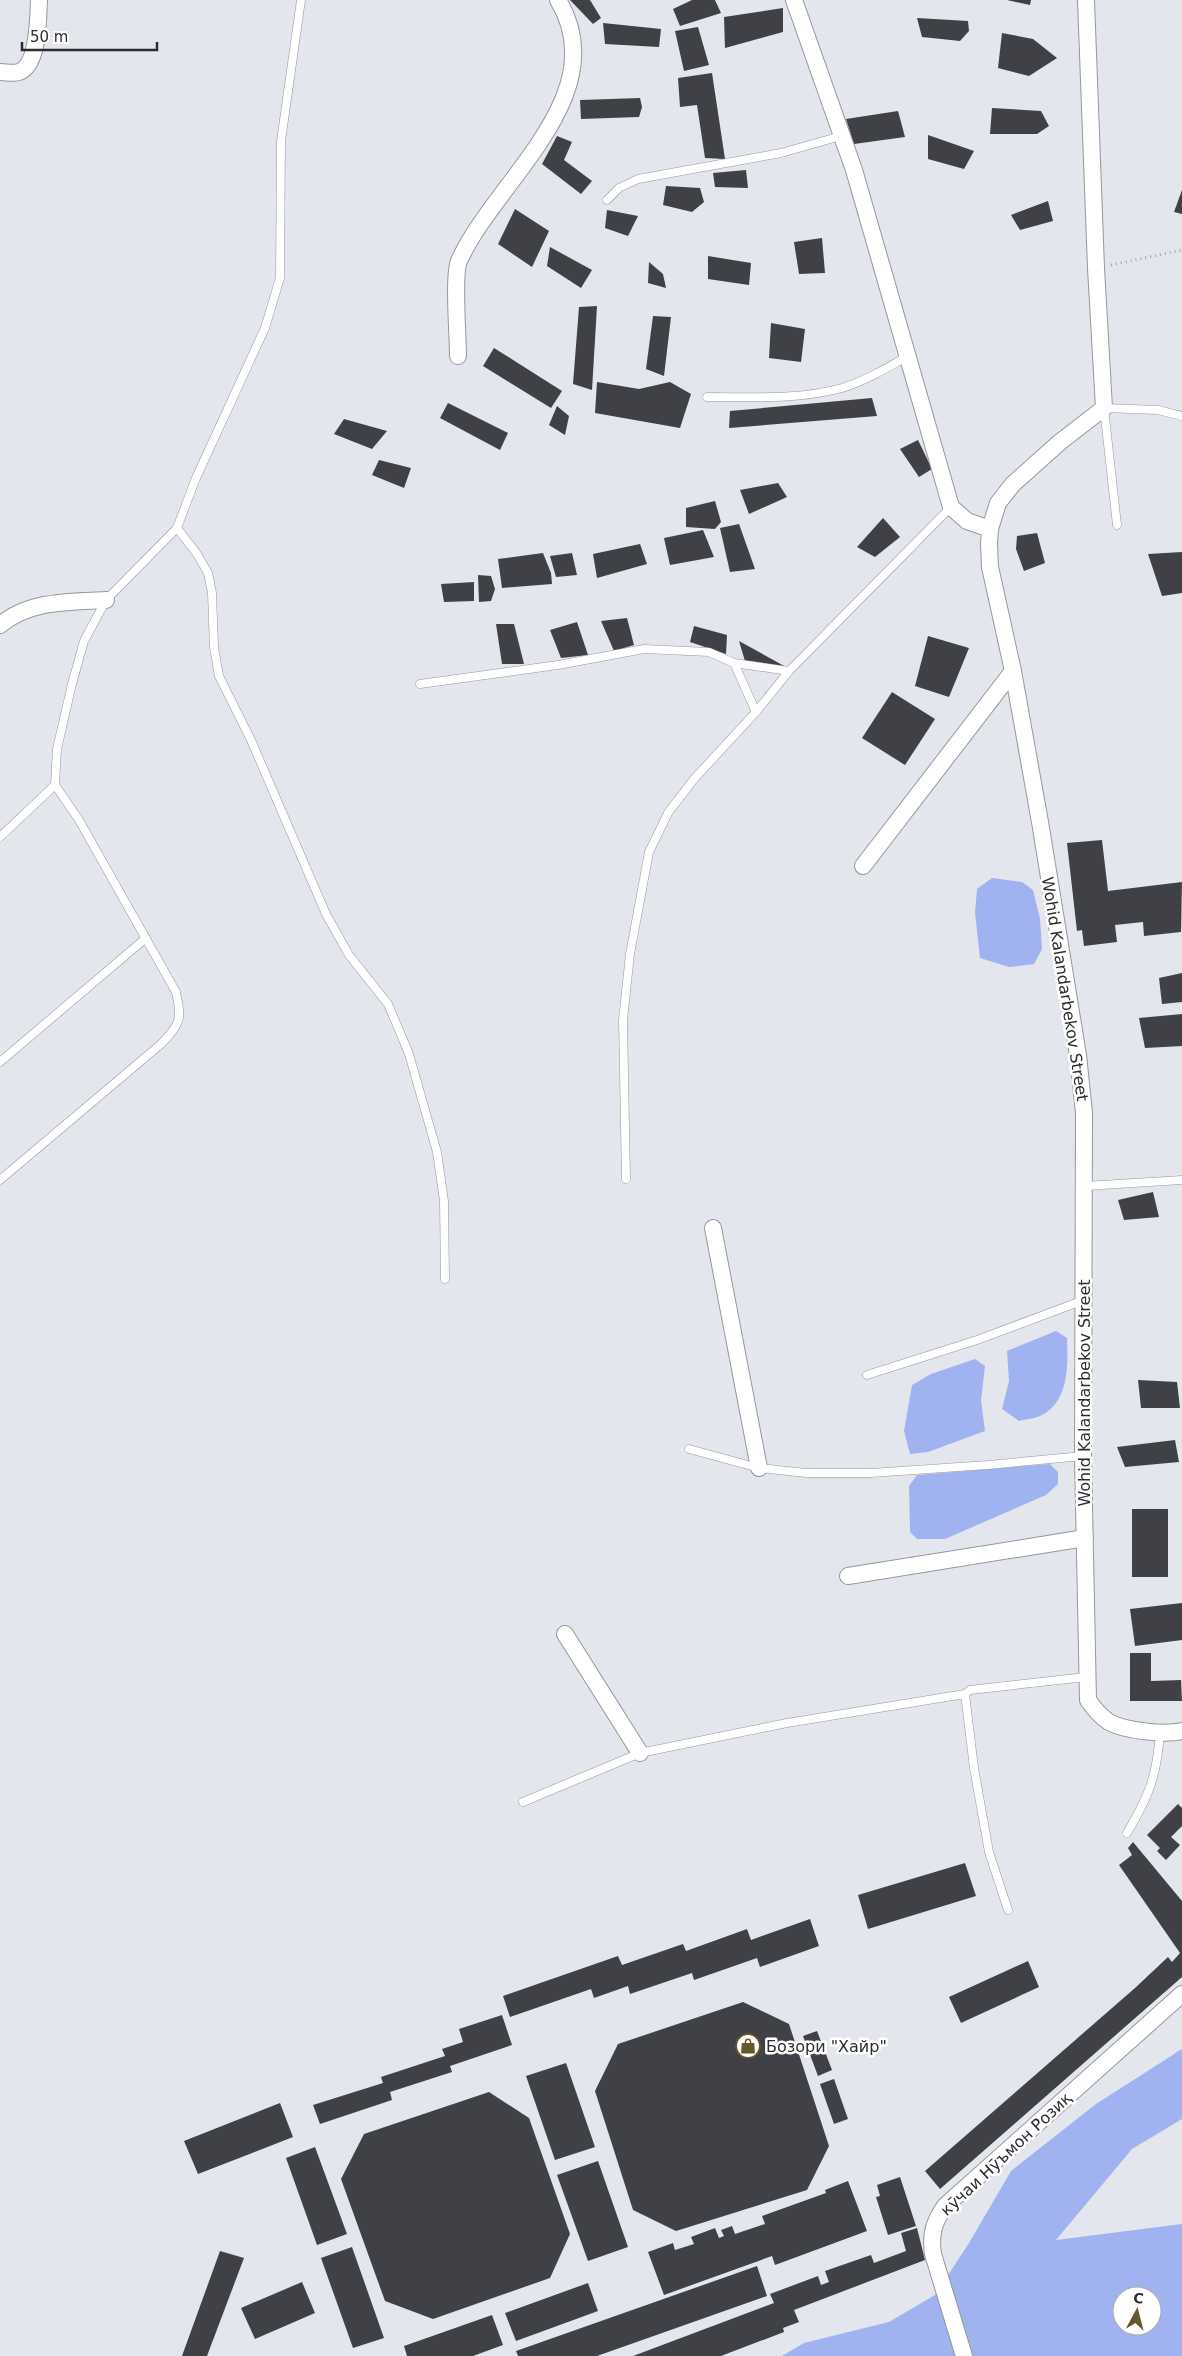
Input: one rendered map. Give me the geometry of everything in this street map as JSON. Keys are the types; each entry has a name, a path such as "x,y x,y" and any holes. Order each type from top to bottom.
{"street":[{"path":"0,72 19,72 29,66 35,49 39,0"},
{"path":"458,356 456,279 458,263 479,227 537,146 562,101 572,75 574,44 567,15 558,0"},
{"path":"794,0 854,170 951,507 967,521 990,529"},
{"path":"1086,0 1096,268 1104,408"},
{"name":"Wohid Kalandarbekov Street","path":"1104,408 1060,442 1014,484 998,503 990,529 990,567 1013,671 1078,1055 1084,1113 1083,1456 1086,1677 1088,1700 1099,1714 1111,1723 1124,1727 1160,1732 1182,1731"},
{"path":"0,625 24,609 42,605 106,600"},
{"path":"863,866 1013,671"},
{"path":"713,1228 759,1468"},
{"path":"848,1576 1085,1538"},
{"path":"565,1634 640,1753"},
{"name":"кӯчаи Нӯъмон Розиқ","path":"964,2356 933,2254 931,2240 932,2229 945,2206 1182,1994"}],"lane":[{"path":"0,1180 161,1044 174,1031 181,1015 176,992 79,820 56,785 57,749 84,641 106,600 178,528 196,478 265,328 280,278 282,141 301,0"},
{"path":"607,200 619,188 638,179 781,153 841,136"},
{"path":"707,397 811,395 844,388 878,373 908,356"},
{"path":"1117,525 1104,408 1158,410 1182,416"},
{"path":"626,1179 624,1020 630,954 650,852 668,813 694,779 756,712 789,671 951,507"},
{"path":"178,528 208,573 212,592 214,647 219,676 251,740 326,914 350,955 388,1004 409,1054 437,1152 444,1201 445,1279"},
{"path":"420,684 558,665 644,649 709,652 734,663 789,671"},
{"path":"734,663 756,712"},
{"path":"0,837 56,785"},
{"path":"0,1062 146,938"},
{"path":"1085,1186 1182,1180"},
{"path":"867,1375 977,1340 1084,1300"},
{"path":"689,1448 759,1468 806,1473 871,1473 1083,1456"},
{"path":"523,1802 640,1753 787,1723 965,1694 970,1690 1086,1677"},
{"path":"965,1694 974,1768 989,1852 1008,1910"},
{"path":"1126,1833 1151,1788 1158,1762 1160,1732"}],"path":[{"path":"1096,268 1182,250"}],"water":[{"path":"992,878 1022,882 1033,890 1040,919 1042,949 1034,964 1009,967 980,958 975,913 977,889"},
{"path":"1056,1331 1067,1338 1067,1371 1062,1392 1051,1409 1042,1415 1019,1421 1002,1409 1009,1381 1007,1351"},
{"path":"975,1359 985,1366 981,1400 985,1431 928,1452 910,1454 904,1431 912,1385 931,1374"},
{"path":"1050,1464 1058,1472 1058,1484 1046,1495 945,1539 917,1539 910,1532 909,1486 917,1475"},
{"path":"1182,2049 1182,2119 1132,2149 1056,2240 1182,2224 1182,2356 782,2356 804,2343 889,2322 935,2295 969,2243 1011,2171 1096,2104"}],"building":[{"path":"570,0 590,0 601,18 593,24"},
{"path":"692,0 715,0 721,13 680,26 673,9"},
{"path":"1007,0 1031,0 1030,5"},
{"path":"783,8 783,32 725,48 724,17"},
{"path":"917,18 968,21 969,31 960,41 922,37"},
{"path":"603,23 661,29 659,47 605,44"},
{"path":"698,27 709,65 684,71 675,31"},
{"path":"1002,33 1033,39 1057,58 1029,76 998,68"},
{"path":"712,73 725,159 705,158 697,105 680,107 678,78"},
{"path":"640,98 642,107 639,117 581,119 580,100"},
{"path":"992,108 1041,111 1049,126 1037,134 990,134"},
{"path":"898,111 905,137 854,144 846,119"},
{"path":"928,135 974,151 964,169 928,159"},
{"path":"557,136 572,142 564,160 592,181 581,194 542,164"},
{"path":"746,170 748,188 715,187 713,173"},
{"path":"666,186 700,188 704,202 692,212 663,205"},
{"path":"1182,190 1182,214 1174,212"},
{"path":"1048,201 1053,221 1020,230 1011,215"},
{"path":"515,209 549,231 532,267 498,244"},
{"path":"607,210 638,216 628,236 605,228"},
{"path":"822,238 825,273 799,274 794,242"},
{"path":"550,247 592,270 581,288 547,266"},
{"path":"708,256 751,263 749,285 708,279"},
{"path":"649,262 663,274 666,288 648,283"},
{"path":"597,306 592,390 573,384 579,307"},
{"path":"653,316 671,317 664,376 646,369"},
{"path":"771,323 805,329 801,362 769,358"},
{"path":"494,348 562,391 551,408 483,366"},
{"path":"597,382 639,389 670,382 691,394 680,428 595,413"},
{"path":"872,398 877,416 729,428 730,411"},
{"path":"448,403 508,433 500,450 440,418"},
{"path":"557,406 569,416 565,435 549,425"},
{"path":"344,419 387,431 372,449 334,434"},
{"path":"918,440 932,469 919,477 900,449"},
{"path":"379,460 411,468 404,488 372,475"},
{"path":"778,483 787,497 749,514 740,490"},
{"path":"715,501 721,522 715,529 686,527 686,508"},
{"path":"883,518 900,537 875,557 857,547"},
{"path":"739,524 755,569 730,572 720,528"},
{"path":"703,530 714,557 670,565 664,538"},
{"path":"1037,533 1045,563 1024,571 1016,549 1017,536"},
{"path":"640,544 647,564 597,578 593,554"},
{"path":"1182,552 1182,593 1162,596 1148,554"},
{"path":"543,553 551,573 552,584 502,588 498,559"},
{"path":"572,553 577,575 556,577 550,556"},
{"path":"478,575 491,576 495,589 491,601 479,602"},
{"path":"474,582 474,601 444,602 441,584"},
{"path":"627,618 634,645 614,651 601,621"},
{"path":"577,622 588,655 561,658 550,630"},
{"path":"496,624 514,624 524,664 502,664"},
{"path":"694,626 727,635 726,654 690,642"},
{"path":"928,636 969,648 949,697 915,686"},
{"path":"739,641 786,667 745,661"},
{"path":"892,692 935,719 905,765 862,738"},
{"path":"1102,840 1108,891 1182,882 1181,932 1144,936 1143,922 1115,925 1117,942 1084,946 1082,930 1077,931 1067,843"},
{"path":"1182,973 1182,1002 1162,1004 1159,978"},
{"path":"1182,1014 1182,1046 1145,1048 1139,1018"},
{"path":"1153,1192 1159,1217 1124,1220 1118,1200"},
{"path":"1138,1380 1177,1382 1180,1408 1141,1408"},
{"path":"1175,1440 1179,1462 1125,1467 1117,1447"},
{"path":"1132,1509 1168,1509 1168,1577 1132,1577"},
{"path":"1182,1603 1182,1640 1135,1646 1130,1609"},
{"path":"1130,1653 1151,1653 1151,1681 1181,1680 1182,1701 1130,1701"},
{"path":"1178,1804 1182,1808 1182,1826 1171,1837 1180,1845 1166,1860 1157,1851 1160,1848 1147,1835"},
{"path":"1133,1842 1182,1901 1182,1977 940,2189 925,2171 1168,1957 1172,1962 1180,1953 1119,1865 1132,1855 1128,1848"},
{"path":"965,1863 976,1896 868,1929 858,1895"},
{"path":"810,1919 819,1946 760,1967 757,1958 694,1980 692,1973 630,1994 628,1986 594,1998 591,1989 510,2017 503,1996 618,1956 622,1965 683,1944 686,1951 747,1929 751,1940"},
{"path":"1028,1961 1039,1987 961,2023 949,1997"},
{"path":"743,2002 789,2024 829,2146 807,2190 676,2231 633,2210 595,2091 618,2044"},
{"path":"502,2015 512,2045 450,2066 452,2072 390,2092 392,2100 320,2124 313,2105 383,2083 381,2077 445,2056 442,2049 463,2042 459,2029"},
{"path":"817,2031 832,2070 818,2076 803,2036"},
{"path":"566,2063 595,2147 555,2160 526,2076"},
{"path":"834,2079 848,2119 834,2124 820,2084"},
{"path":"489,2092 529,2118 570,2234 550,2278 433,2319 385,2301 341,2179 364,2134"},
{"path":"280,2103 293,2137 198,2174 184,2141"},
{"path":"315,2147 347,2234 317,2245 286,2158"},
{"path":"598,2161 628,2247 588,2261 557,2175"},
{"path":"900,2177 916,2226 888,2235 876,2197 880,2196 877,2185"},
{"path":"848,2181 867,2231 775,2265 772,2256 664,2295 648,2252 673,2243 675,2250 694,2244 691,2237 715,2228 719,2238 724,2236 721,2230 732,2226 735,2234 765,2224 762,2216 826,2193 825,2190"},
{"path":"917,2228 925,2260 794,2310 799,2322 783,2328 784,2332 721,2356 633,2356 774,2303 770,2294 818,2276 821,2285 829,2282 825,2271 871,2255 874,2263 906,2251 901,2233"},
{"path":"352,2247 384,2338 353,2348 321,2258"},
{"path":"220,2251 244,2258 207,2356 182,2356"},
{"path":"757,2266 767,2296 597,2356 518,2356 516,2351"},
{"path":"302,2282 315,2313 255,2339 241,2308"},
{"path":"588,2283 598,2311 516,2341 505,2313"},
{"path":"492,2315 503,2345 473,2356 407,2356 404,2346"}],"place":[{"name":"Бозори \"Хайр\"","path":"748,2046"}]}
